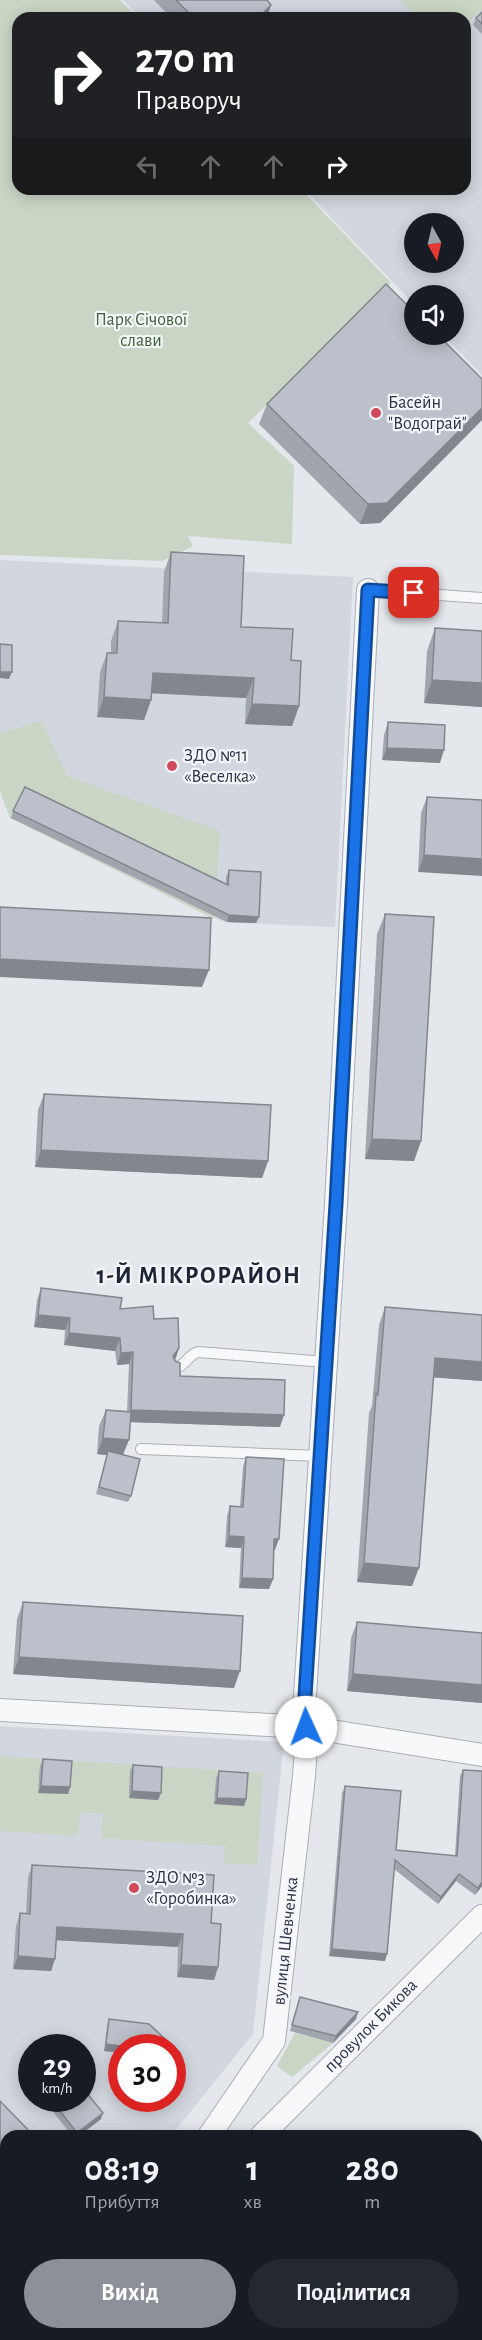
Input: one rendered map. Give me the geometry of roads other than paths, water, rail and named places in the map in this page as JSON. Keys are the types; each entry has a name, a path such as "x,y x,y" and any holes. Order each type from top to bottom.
{"street":[{"name":"вулиця Шевченка","path":"213,2130 274,2041 304,1776 306,1727 304,1712 326,1362 368,590"},
{"path":"0,1710 306,1727 482,1755"},
{"name":"провулок Бикова","path":"267,2130 482,1916"}],"lane":[{"path":"368,590 482,598"},
{"path":"176,1368 198,1352 326,1362"},
{"path":"141,1449 320,1456"}],"place":[{"name":"Басейн \"Водограй\"","path":"376,413"},
{"name":"ЗДО №11 «Веселка»","path":"172,766"},
{"name":"ЗДО №3 «Горобинка»","path":"134,1888"}],"district":[{"name":"1-Й МІКРОРАЙОН","path":"199,1276"}],"park label":[{"name":"Парк Січової слави","path":"141,330"}]}
